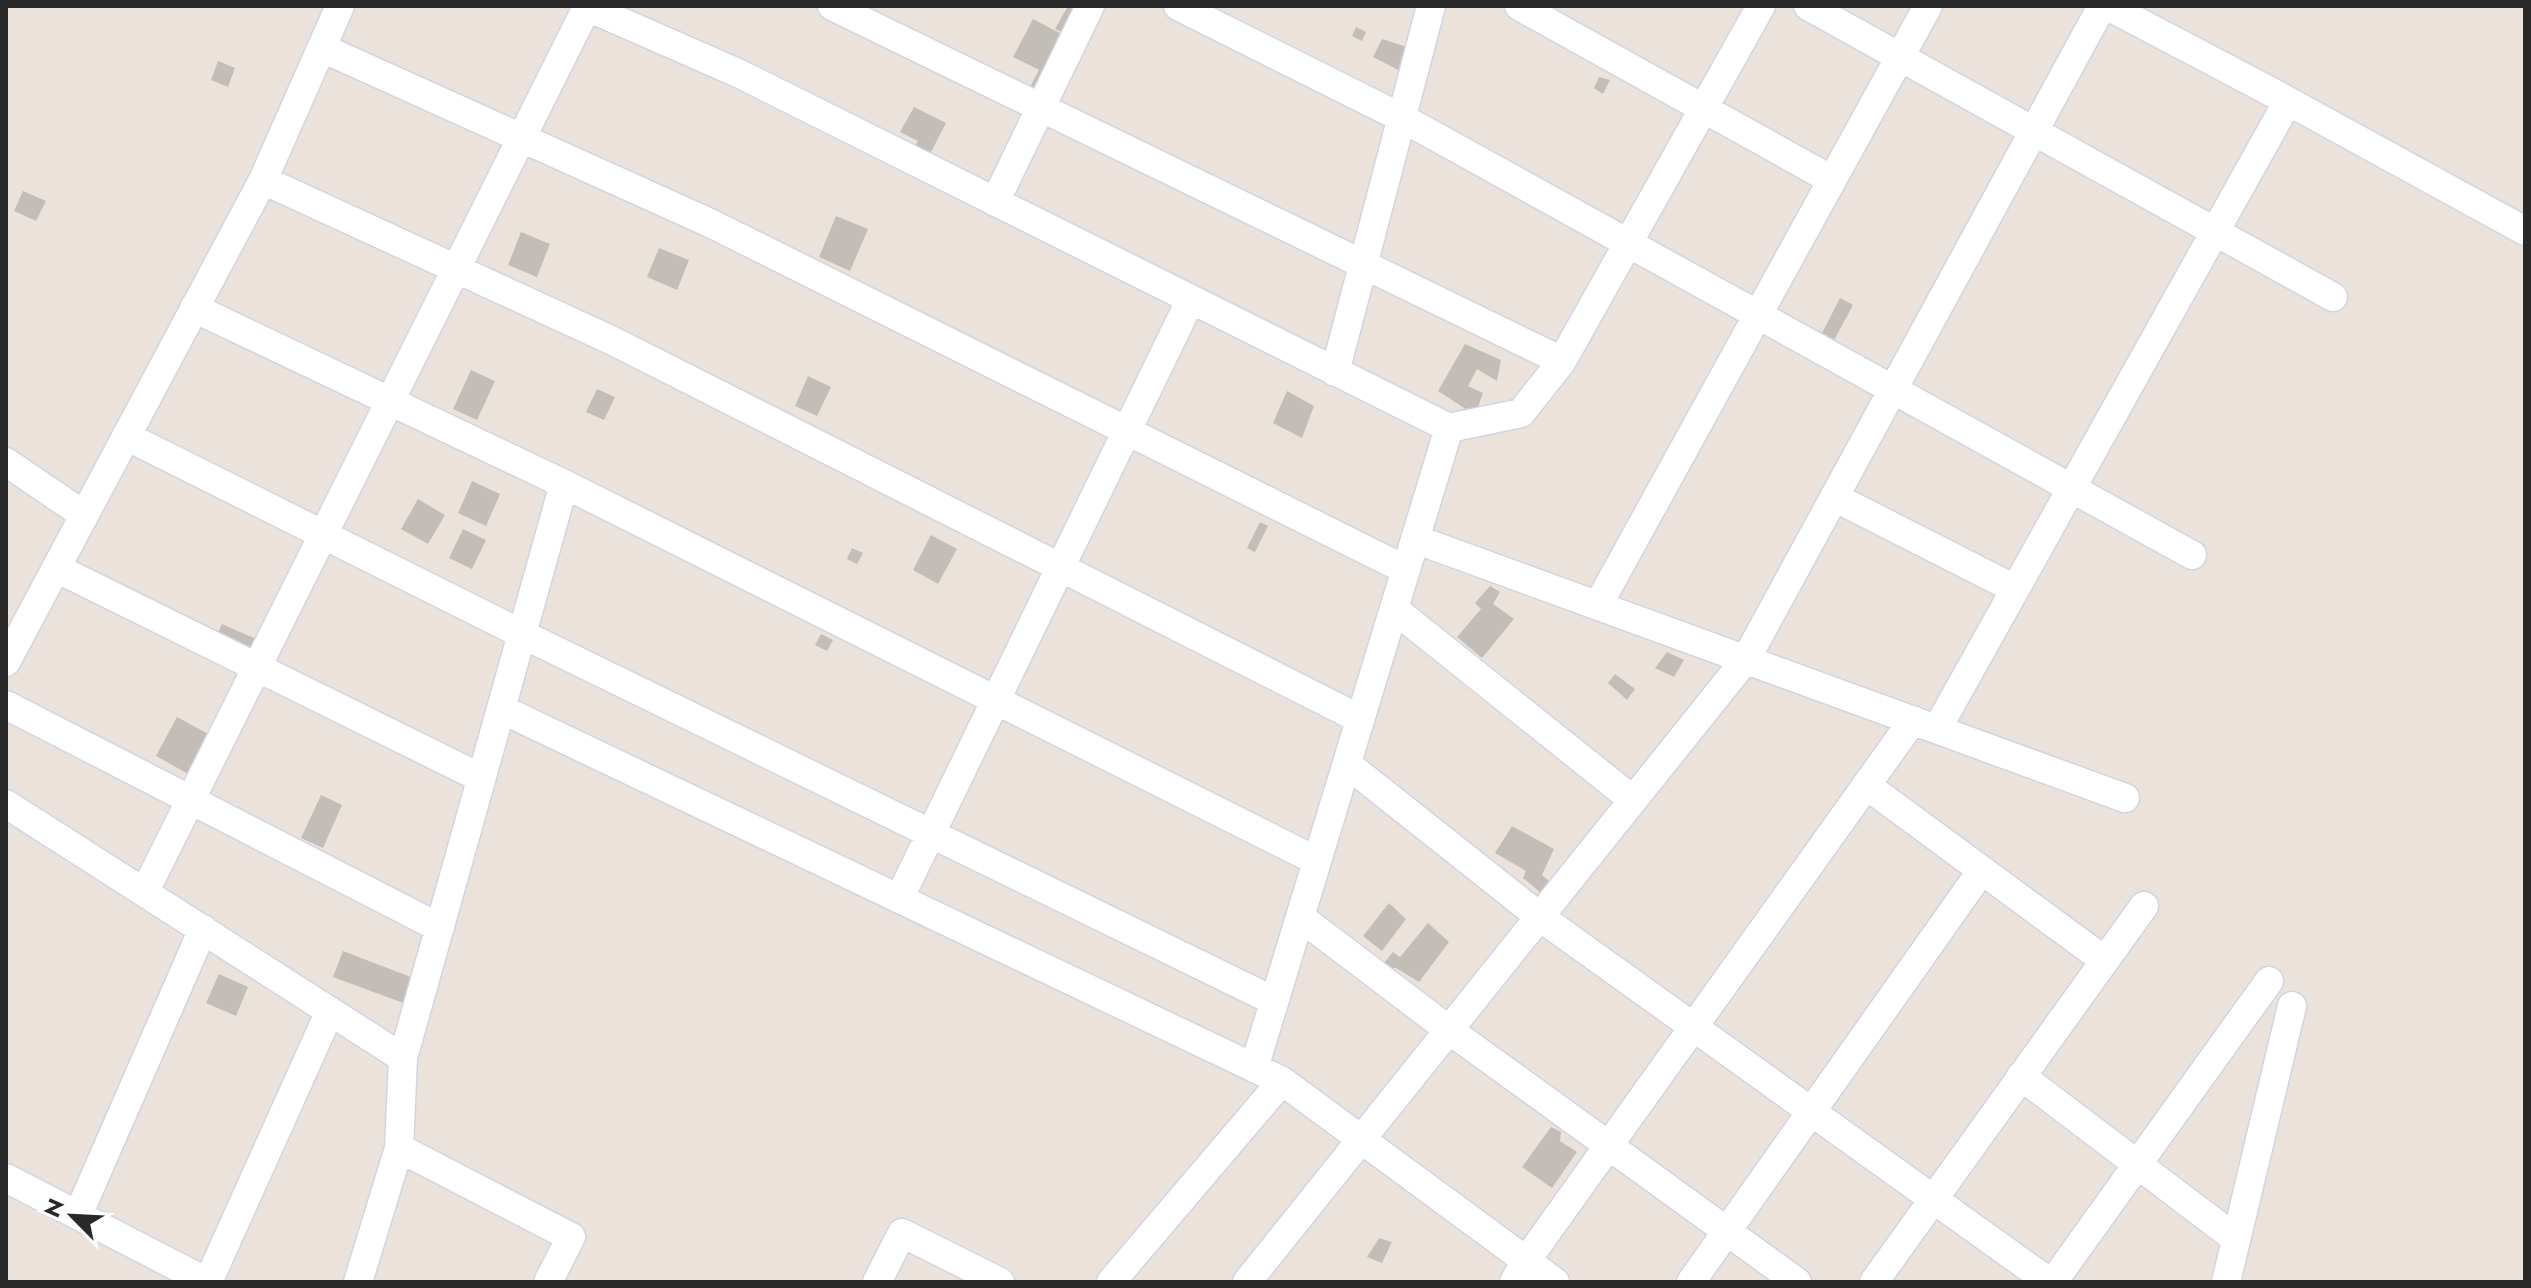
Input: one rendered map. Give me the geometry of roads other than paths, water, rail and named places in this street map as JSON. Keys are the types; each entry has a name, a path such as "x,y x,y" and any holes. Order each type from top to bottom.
{"street":[{"path":"8,651 56,568 263,180 340,6"},
{"path":"145,891 586,6 740,74 1449,428 1521,413 1562,361 1761,6"},
{"path":"832,6 1562,361"},
{"path":"995,202 1090,6"},
{"path":"1178,6 1402,118 2192,555"},
{"path":"1335,372 1431,6"},
{"path":"1519,6 1832,180"},
{"path":"1808,6 2333,297"},
{"path":"1598,605 1928,6"},
{"path":"1247,1282 1746,659 2102,6"},
{"path":"2108,6 2525,231"},
{"path":"322,48 710,223 1406,570"},
{"path":"1520,1271 1866,785 1925,724 2015,589 2288,101"},
{"path":"263,180 613,341 1360,719"},
{"path":"899,899 1191,299"},
{"path":"194,308 564,484 1317,861"},
{"path":"1254,1068 1449,428"},
{"path":"126,436 522,634 1274,1001"},
{"path":"6,462 84,515"},
{"path":"358,1282 399,1148 403,1058 564,484"},
{"path":"1834,497 2015,589"},
{"path":"1415,539 2125,798"},
{"path":"56,568 481,778"},
{"path":"1394,609 1633,800"},
{"path":"6,705 440,928"},
{"path":"501,709 1282,1081 1361,1140 1520,1271 1555,1282"},
{"path":"1347,764 1540,917 2051,1282 2269,981"},
{"path":"1866,785 2104,960"},
{"path":"6,804 403,1058"},
{"path":"1691,1282 1982,870"},
{"path":"1874,1282 2144,906"},
{"path":"1300,917 1449,1030 1797,1282"},
{"path":"78,1215 203,929"},
{"path":"2226,1282 2292,1006"},
{"path":"6,1178 208,1282 330,1011"},
{"path":"2021,1076 2236,1239"},
{"path":"1111,1282 1282,1081"},
{"path":"399,1148 571,1237 548,1282"},
{"path":"877,1282 902,1233 1000,1282"}]}
